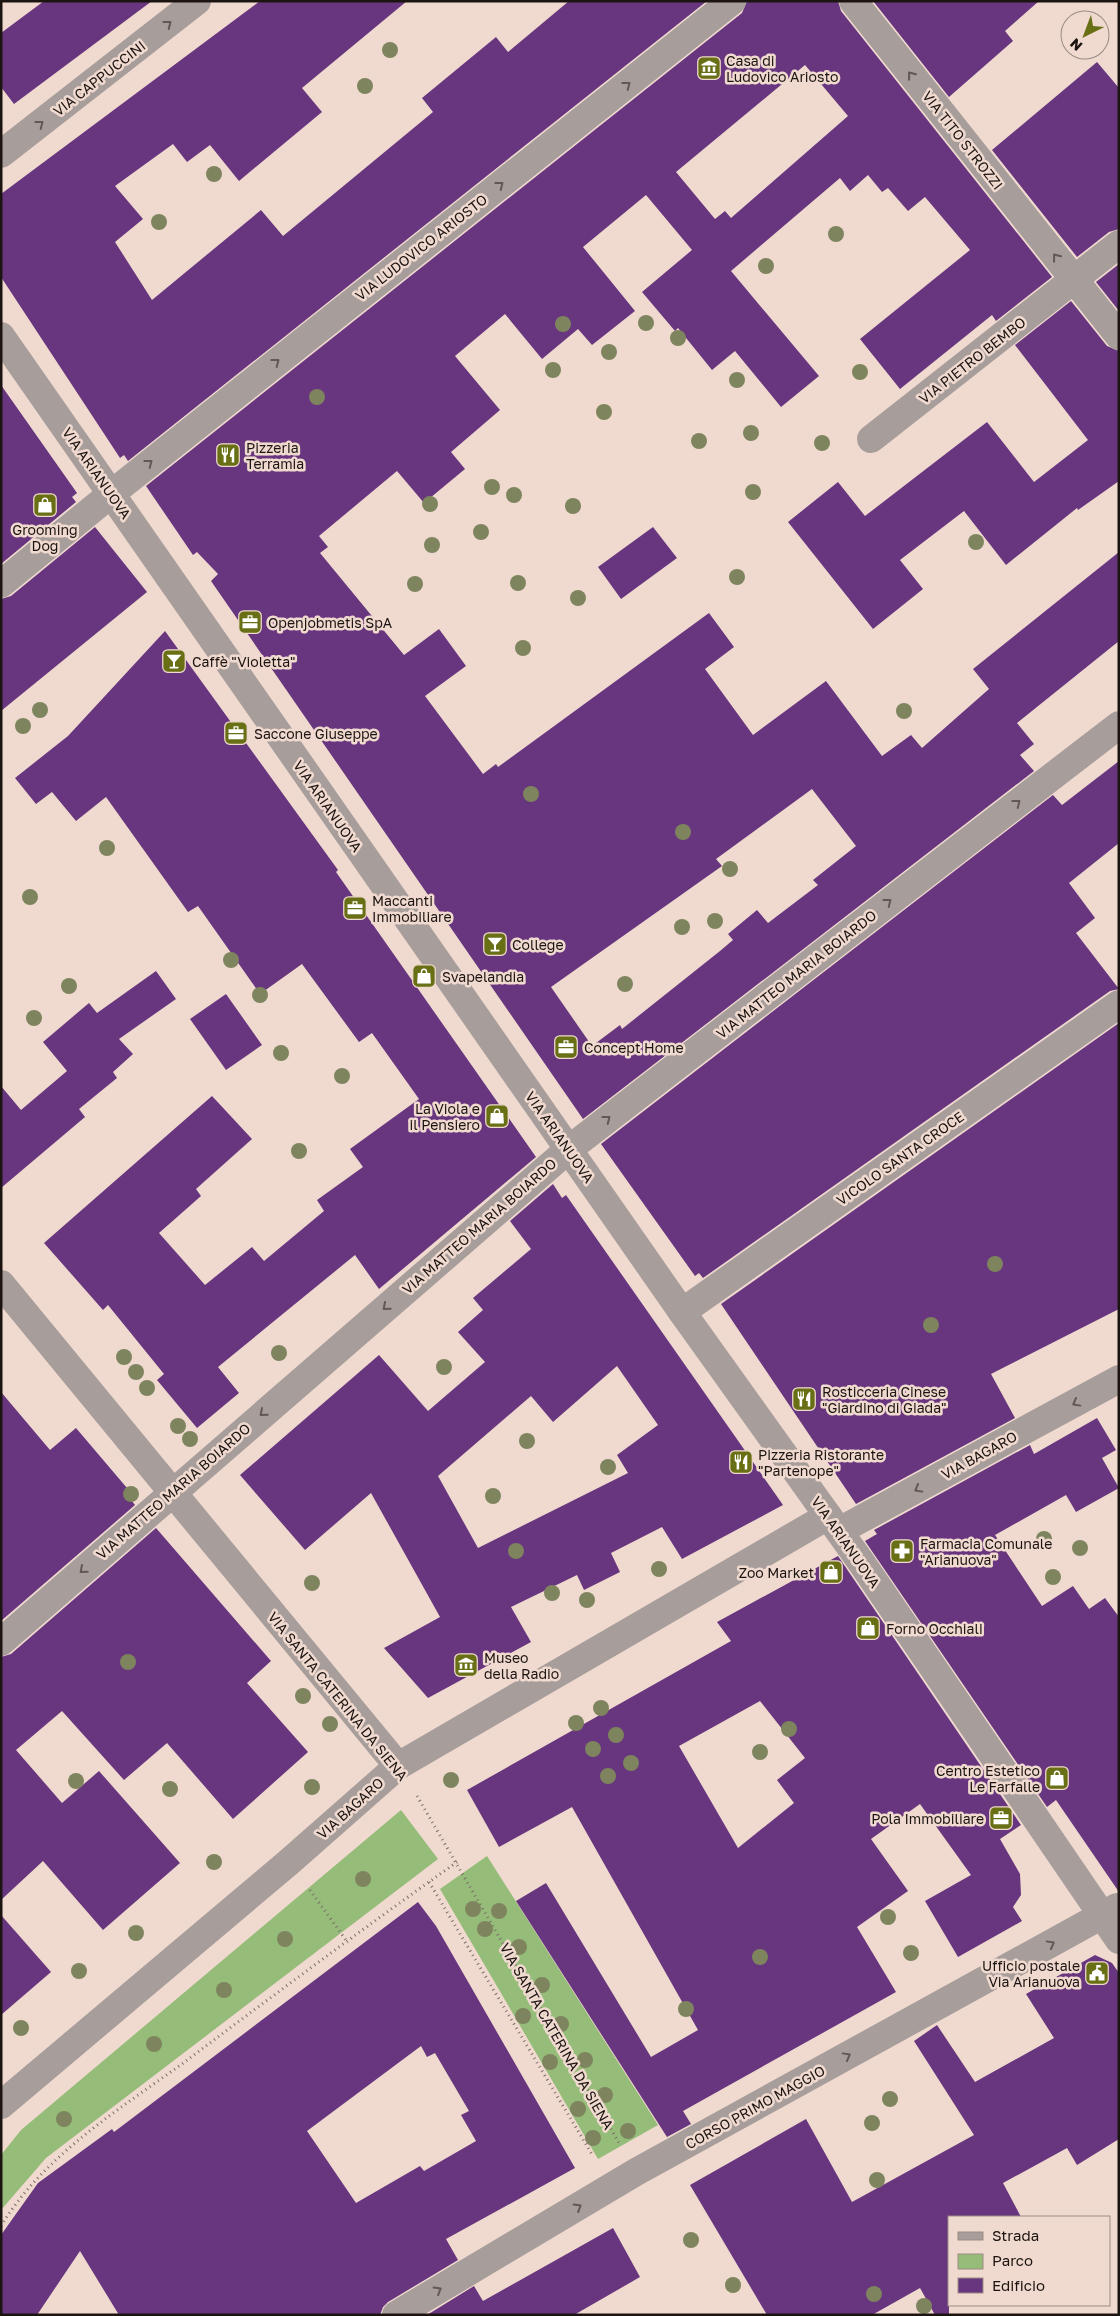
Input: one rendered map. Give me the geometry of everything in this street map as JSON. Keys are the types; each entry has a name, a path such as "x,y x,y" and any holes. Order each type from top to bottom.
{"street":[{"name":"VIA CAPPUCCINI","path":"1,154 197,1"},
{"name":"VIA LUDOVICO ARIOSTO","path":"1,584 111,494 732,1"},
{"name":"VIA TITO STROZZI","path":"853,1 1119,336"},
{"path":"1074,280 1119,244"},
{"name":"VIA PIETRO BEMBO","path":"871,440 1074,280"},
{"name":"VIA ARIANUOVA","path":"1,336 682,1312 1111,1911 1119,1940"},
{"name":"VIA MATTEO MARIA BOIARDO","path":"1,1642 172,1491 568,1149 1119,725"},
{"name":"VICOLO SANTA CROCE","path":"682,1312 1119,1004"},
{"name":"VIA SANTA CATERINA DA SIENA","path":"1,1284 398,1766"},
{"name":"VIA BAGARO","path":"6,2105 398,1766 834,1524 1119,1379"},
{"name":"CORSO PRIMO MAGGIO","path":"396,2315 636,2172 1111,1911"}],"path":[{"name":"VIA SANTA CATERINA DA SIENA","path":"398,1766 457,1862 636,2172"},
{"path":"289,1862 348,1943"},
{"path":"1,2226 12,2207 50,2165 211,2042 457,1862"},
{"path":"429,1882 611,2187"}],"green space":[{"path":"401,1810 438,1859 46,2158 1,2210 1,2155 21,2130"},
{"path":"487,1856 658,2125 598,2159 440,1889"}],"building":[{"path":"44,1 152,1 14,104 1,87 1,33"},
{"path":"260,1 407,1 302,88 322,112 239,181 210,145 187,162 173,144 115,186 143,219 115,242 152,300 261,210 283,236 433,112 422,98 496,37 508,52 569,1 707,1 128,461 124,455 120,458 1,277 1,194"},
{"path":"747,1 838,1 841,11 1052,277 996,321 992,315 900,389 860,339 970,250 925,197 908,211 888,188 882,192 868,175 850,191 840,178 731,271 819,376 781,407 735,351 712,370 678,328 675,331 642,292 692,250 646,195 583,247 635,311 592,345 578,329 542,359 505,314 455,356 500,410 451,452 465,469 424,503 397,471 319,536 328,547 320,553 404,655 439,629 466,666 425,696 483,774 496,764 498,767 709,613 734,647 705,669 753,735 826,681 882,756 911,735 922,748 989,689 973,669 1119,552 1119,641 1017,723 1034,744 1020,755 1034,771 583,1119 211,581 218,574 197,552 193,555 146,486 742,13","holes":["805,65 848,116 731,218 725,211 715,219 676,172","812,789 856,846 813,880 818,885 768,923 757,910 728,934 733,940 720,951 622,1029 620,1025 592,1046 551,987 722,866 716,859"]},
{"path":"873,1 1039,1 1005,31 1013,41 949,97"},
{"path":"1097,62 1119,88 1119,229 1109,232 1077,257 992,150"},
{"path":"1119,264 1119,311 1096,282"},
{"path":"1071,301 1107,346 1119,351 1119,481 1078,510 1077,508 1006,565 964,511 900,560 923,589 873,629 788,522 838,482 865,516 987,422 1034,482 1088,440 1015,345"},
{"path":"1,385 77,493 72,497 76,502 1,564"},
{"path":"95,527 147,592 1,711 1,599 11,596"},
{"path":"653,527 677,558 621,599 598,567"},
{"path":"165,631 338,870 336,872 536,1157 379,1289 355,1255 218,1367 239,1393 197,1428 157,1380 164,1374 108,1305 103,1310 44,1243 212,1096 252,1139 196,1189 201,1196 159,1233 205,1285 252,1247 264,1261 324,1211 317,1200 363,1167 350,1149 419,1099 372,1033 359,1042 302,964 260,994 198,906 188,912 106,797 76,821 52,792 36,804 15,778 68,736"},
{"path":"1119,761 1119,843 1069,883 1095,918 1076,933 1119,989 1110,991 703,1278 699,1273 695,1276 601,1144 1053,795 1062,805"},
{"path":"156,971 176,999 119,1039 133,1054 113,1072 117,1078 79,1109 85,1117 1,1188 1,1086 21,1110 67,1071 43,1042 89,1003 97,1013"},
{"path":"226,994 262,1045 226,1070 190,1019"},
{"path":"1119,1023 1119,1309 991,1374 1015,1418 856,1504 721,1304"},
{"path":"553,1184 562,1198 566,1195 783,1505 682,1559 662,1527 611,1553 620,1572 584,1590 577,1575 511,1607 531,1642 428,1698 384,1648 440,1617 371,1493 305,1550 240,1475 379,1355 428,1411 485,1362 458,1332 483,1310 473,1298 531,1249 510,1221","holes":["617,1366 658,1425 617,1455 628,1473 478,1548 438,1476 531,1396 553,1422"]},
{"path":"1,1392 50,1450 76,1428 127,1488 124,1491 135,1505 1,1621"},
{"path":"1097,1418 1116,1450 1102,1458 1119,1488 1076,1512 1066,1495 995,1535 1042,1606 1073,1586 1089,1609 1105,1598 1119,1617 1119,1892 1056,1800 1047,1807 865,1541 877,1534 874,1530 1030,1445 1034,1454"},
{"path":"156,1528 271,1661 247,1683 308,1752 233,1819 167,1743 124,1780 62,1711 16,1750 62,1803 99,1771 180,1863 103,1930 43,1861 1,1900 1,1657 11,1654"},
{"path":"838,1556 1021,1825 1000,1839 1020,1874 1021,1895 1013,1907 1022,1921 958,1957 925,1901 971,1875 920,1804 871,1839 908,1891 857,1927 896,1992 683,2111 691,2124 667,2137 516,1901 546,1883 651,2057 698,2030 572,1807 499,1847 467,1790 731,1641 717,1622","holes":["760,1701 805,1758 777,1780 794,1803 738,1848 679,1746"]},
{"path":"418,1902 436,1926 575,2168 446,2239 458,2260 388,2302 383,2307 380,2315 119,2315 80,2251 37,2315 1,2315 1,2235 38,2183 112,2129 114,2132","holes":["421,2046 427,2057 435,2053 469,2111 461,2115 476,2141 424,2171 420,2166 356,2203 307,2131"]},
{"path":"1,1915 51,1972 1,2015"},
{"path":"1095,1955 1112,1963 1119,1973 1119,2139 1077,2165 1067,2148 1003,2183 1020,2216 948,2216 949,2315 935,2315 920,2288 872,2315 767,2315 690,2185 806,2119 852,2202 974,2135 914,2041 937,2025 975,2082 1054,2038 1026,1994"},
{"path":"613,2228 640,2277 574,2315 427,2315 474,2286 483,2301"}],"place":[{"name":"Casa di Ludovico Ariosto","path":"709,68"},
{"name":"Pizzeria Terramia","path":"228,455"},
{"name":"Grooming Dog","path":"45,505"},
{"name":"Openjobmetis SpA","path":"250,622"},
{"name":"Caffè \"Violetta\"","path":"174,661"},
{"name":"Saccone Giuseppe","path":"236,733"},
{"name":"Maccanti Immobiliare","path":"355,908"},
{"name":"College","path":"495,944"},
{"name":"Svapelandia","path":"424,976"},
{"name":"Concept Home","path":"566,1047"},
{"name":"La Viola e il Pensiero","path":"497,1116"},
{"name":"Rosticceria Cinese \"Giardino di Giada\"","path":"804,1399"},
{"name":"Pizzeria Ristorante \"Partenope\"","path":"741,1462"},
{"name":"Farmacia Comunale \"Arianuova\"","path":"902,1551"},
{"name":"Zoo Market","path":"831,1572"},
{"name":"Forno Occhiali","path":"868,1628"},
{"name":"Museo della Radio","path":"466,1665"},
{"name":"Centro Estetico Le Farfalle","path":"1057,1778"},
{"name":"Pola Immobiliare","path":"1001,1818"},
{"name":"Ufficio postale Via Arianuova","path":"1097,1973"}]}
